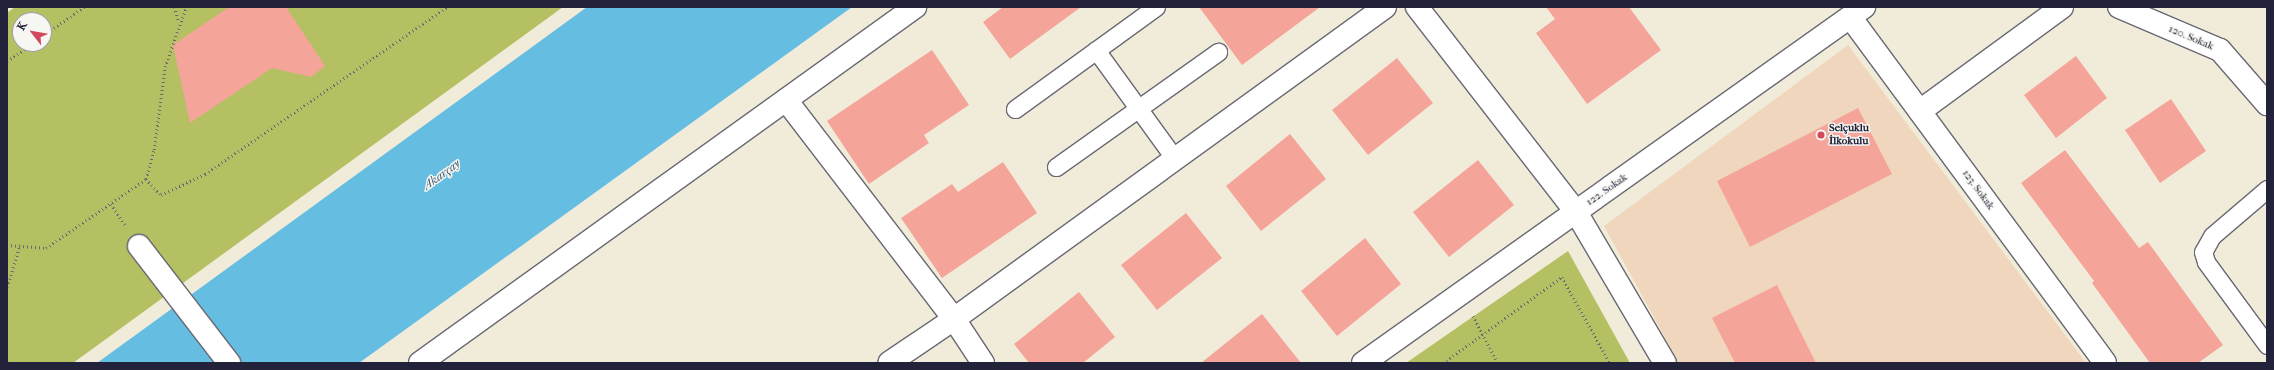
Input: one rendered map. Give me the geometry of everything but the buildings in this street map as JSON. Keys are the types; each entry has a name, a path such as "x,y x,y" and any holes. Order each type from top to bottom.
{"street":[{"path":"420,363 915,7"},
{"path":"889,363 954,319 1385,7"},
{"path":"1417,7 1576,212 1665,363"},
{"path":"1920,111 2062,7"},
{"name":"120. Sokak","path":"2119,7 2220,50 2267,104"},
{"name":"122. Sokak","path":"1362,363 1857,12"},
{"name":"123. Sokak","path":"1857,12 1920,111 2105,363"},
{"path":"786,100 954,319 983,363"},
{"path":"139,246 229,363"}],"lane":[{"path":"1015,109 1156,7"},
{"path":"1096,50 1175,159"},
{"path":"1056,167 1218,52"},
{"path":"2267,189 2212,236 2203,252 2206,262 2267,345"}],"path":[{"path":"52,29 84,7"},
{"path":"175,7 179,24"},
{"path":"7,245 46,248 146,179 154,150 165,67 186,7"},
{"path":"146,179 162,195 205,174 447,7"},
{"path":"7,61 20,52"},
{"path":"7,288 20,245"},
{"path":"1443,363 1562,277 1610,363"},
{"path":"1460,294 1498,363"}],"shaded area":[{"name":"Selçuklu İlkokulu","path":"1848,45 2086,363 1679,363 1604,226"}],"green space":[{"path":"15,7 563,7 73,363 7,363 7,13"},
{"path":"1568,251 1630,363 1406,363"}],"water":[{"name":"Akarçay","path":"587,7 852,7 359,363 97,363"}],"place":[{"name":"Selçuklu İlkokulu","path":"1821,135"}]}
